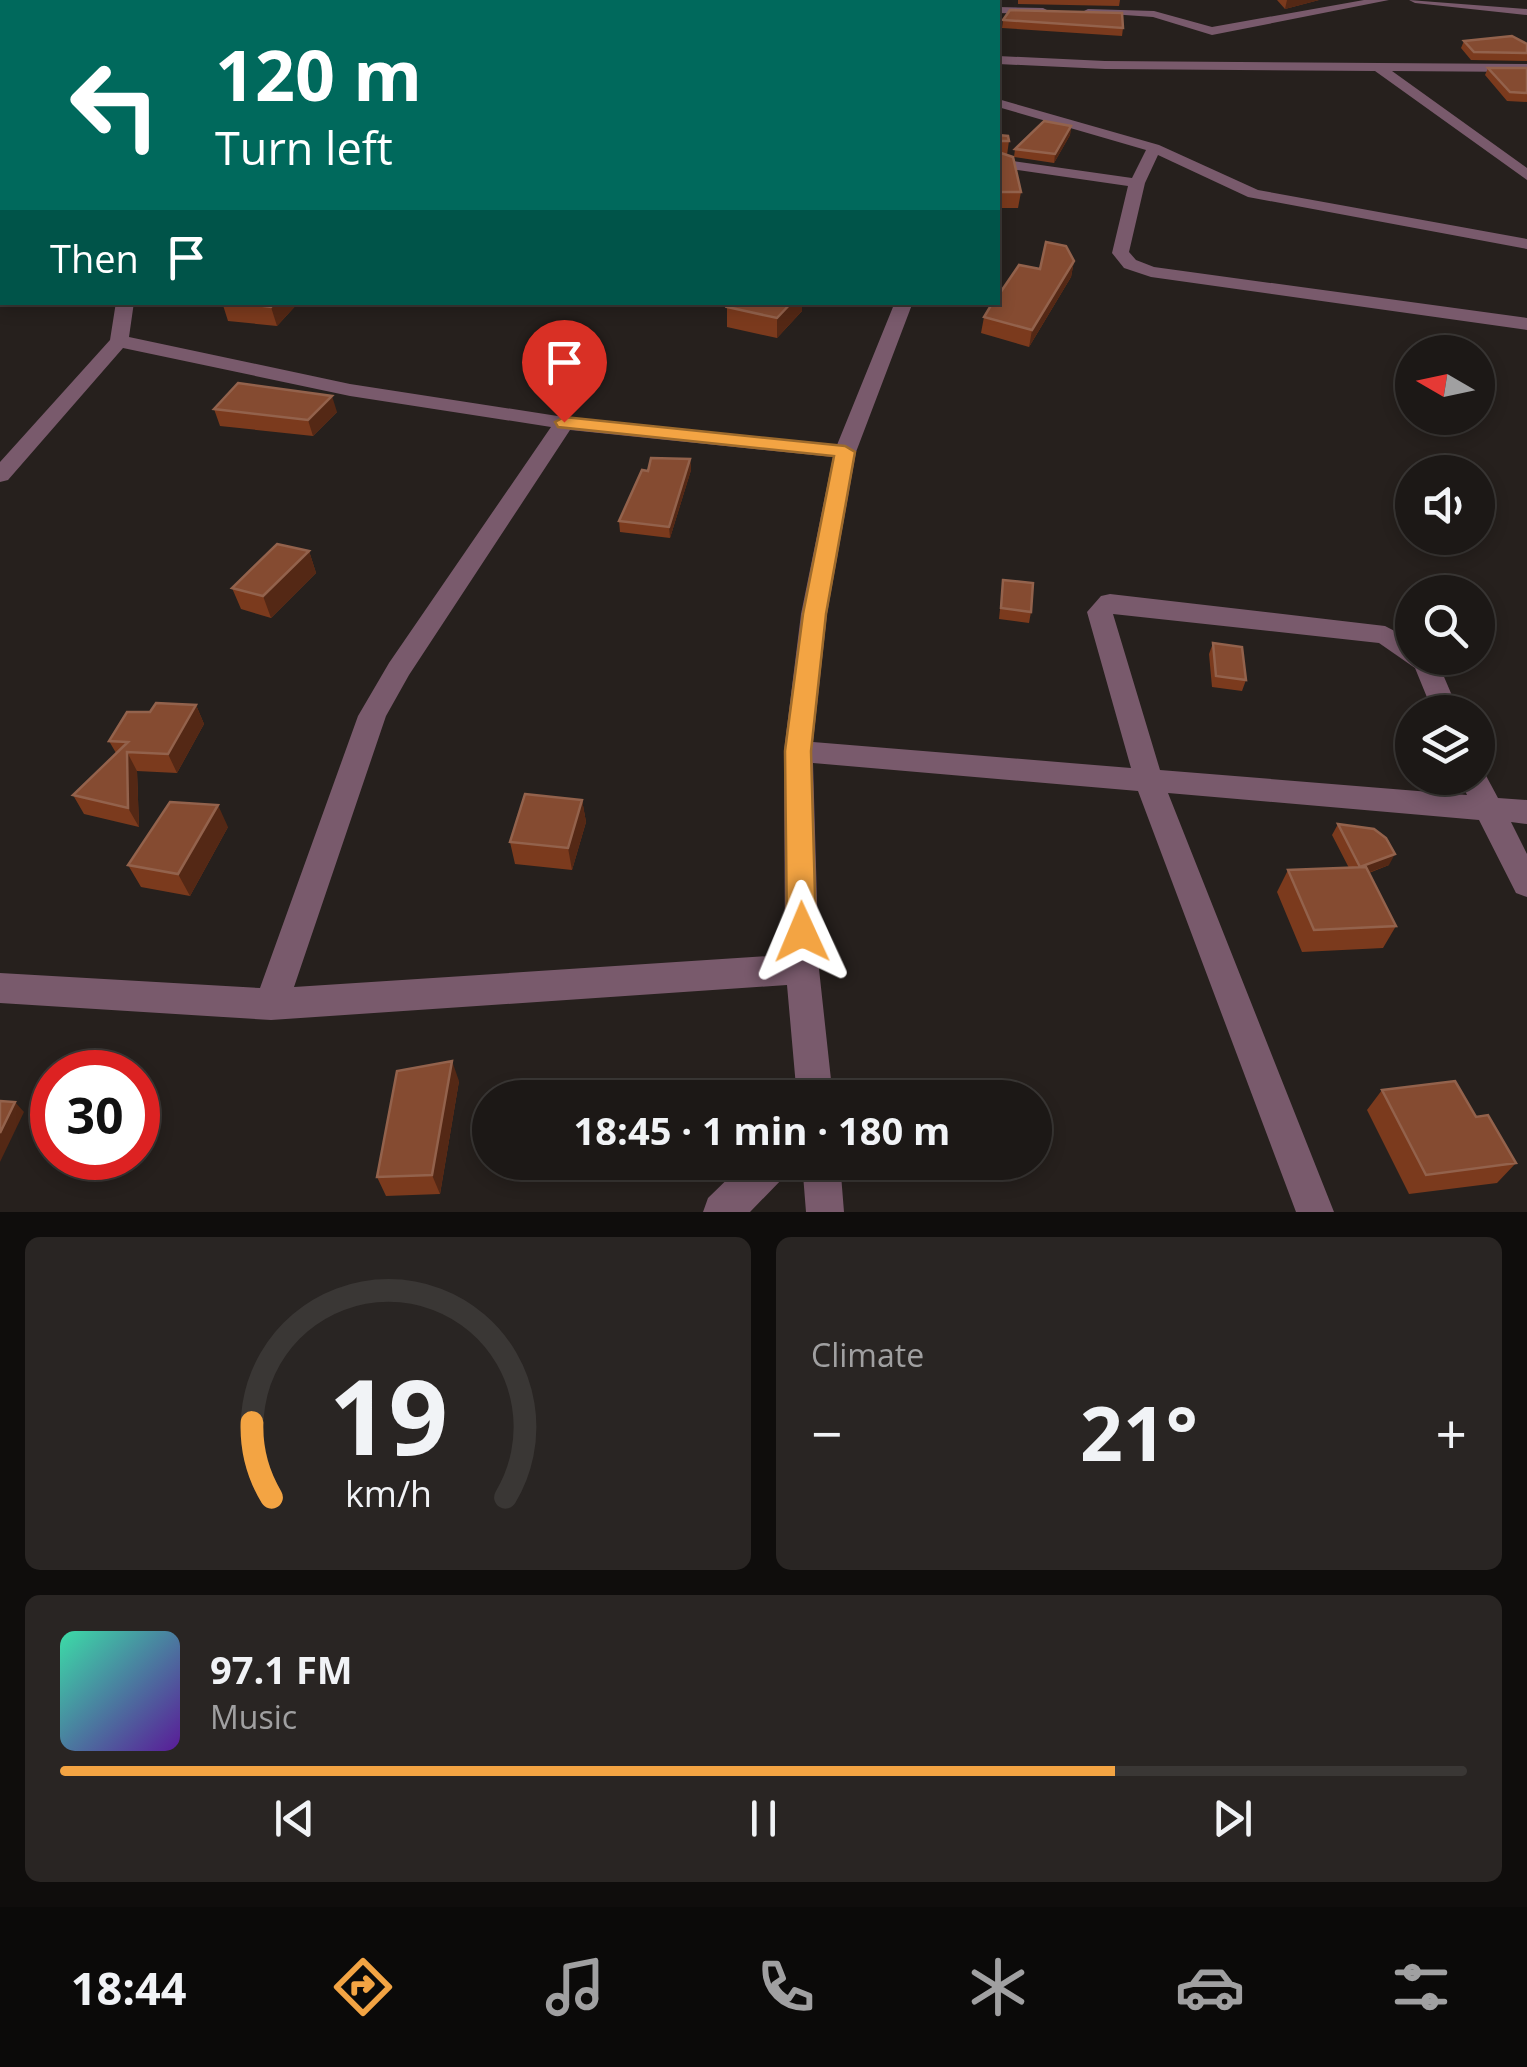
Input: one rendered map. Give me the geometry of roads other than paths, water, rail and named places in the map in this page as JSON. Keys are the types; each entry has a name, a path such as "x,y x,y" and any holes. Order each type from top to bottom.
{"street":[{"path":"1144,0 1154,14"},
{"path":"1290,0 1297,17"},
{"path":"1212,31 1383,0"},
{"path":"1416,0 1527,12"},
{"path":"1000,10 1051,11"},
{"path":"1068,12 1154,14 1244,44"},
{"path":"1259,50 1291,64"},
{"path":"1000,60 1158,66 1527,68"},
{"path":"1377,66 1527,175"},
{"path":"1000,104 1154,148 1254,194 1527,244"},
{"path":"1154,148 1137,182 1120,253 1130,264 1151,272 1527,324"},
{"path":"1000,163 1137,182"},
{"path":"0,475 120,341 125,305"},
{"path":"813,1080 802,969 798,751 814,614 845,452 903,305"},
{"path":"120,341 332,386 564,422 845,452"},
{"path":"271,1004 372,716 398,670 564,422"},
{"path":"1315,1212 1150,781 1100,612 1110,602 1385,635 1395,641"},
{"path":"798,751 1527,812"},
{"path":"1480,795 1527,884"},
{"path":"0,988 271,1004 802,969"},
{"path":"722,1212 755,1180"},
{"path":"822,1180 825,1212"}]}
